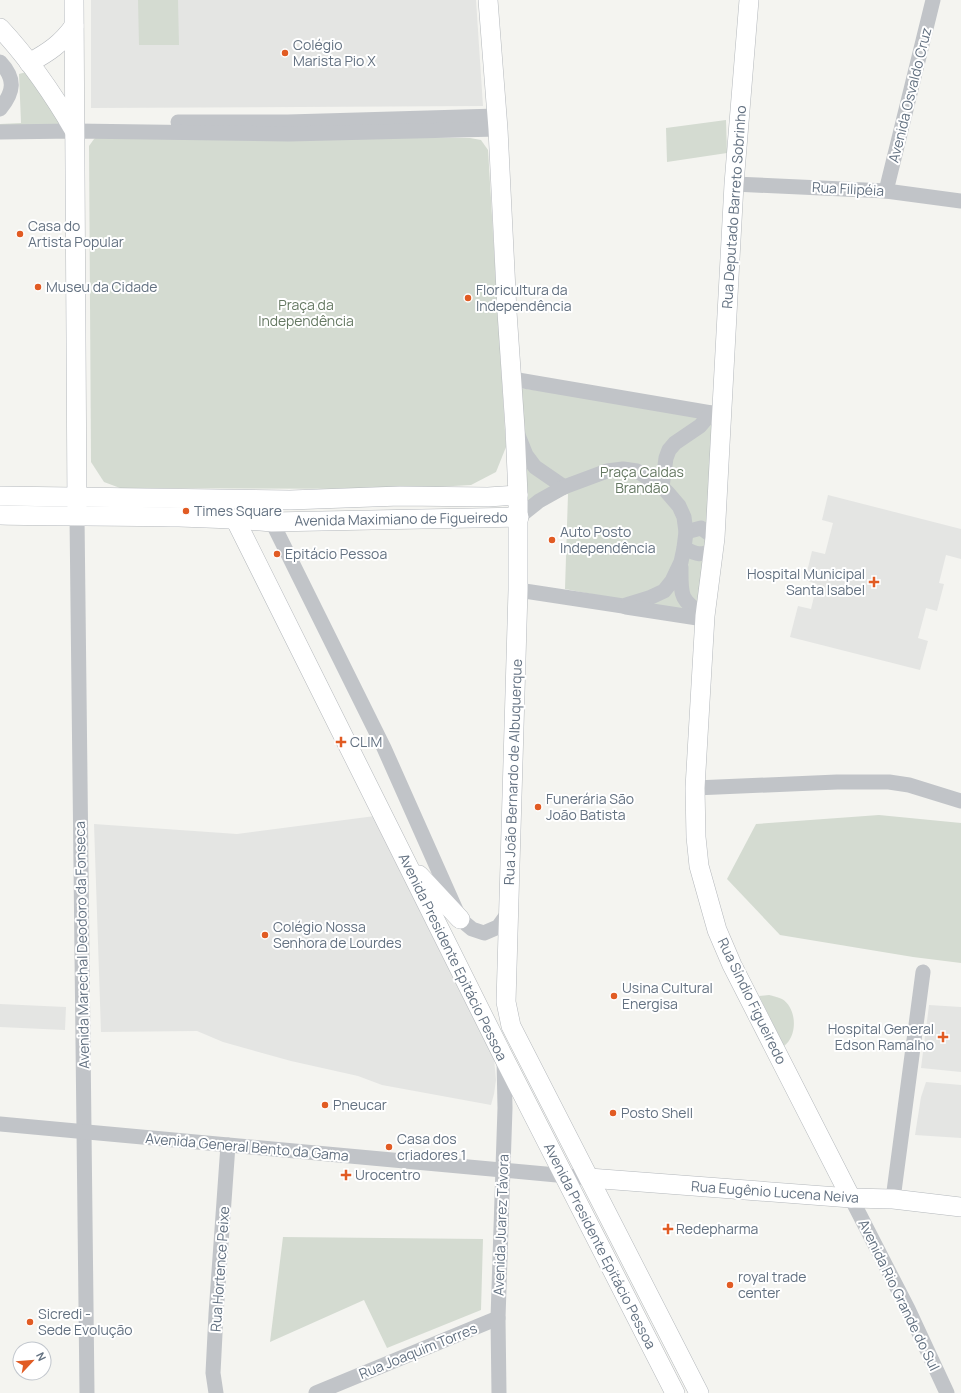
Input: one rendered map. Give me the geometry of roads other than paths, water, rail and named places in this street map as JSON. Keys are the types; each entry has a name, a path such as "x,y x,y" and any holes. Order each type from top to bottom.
{"main road":[{"path":"74,0 78,497"},
{"path":"488,0 498,122 519,517"},
{"name":"Rua Deputado Barreto Sobrinho","path":"717,414 749,0"},
{"path":"29,63 56,47 65,39 74,26"},
{"path":"0,28 18,47 75,127"},
{"path":"704,617 714,544 717,414"},
{"path":"0,496 290,500 400,496 488,497 518,495"},
{"name":"Avenida Marechal Deodoro da Fonseca","path":"77,516 78,497"},
{"path":"0,515 170,516 235,519"},
{"name":"Avenida Maximiano de Figueiredo","path":"235,519 272,522 519,517"},
{"name":"Rua João Bernardo de Albuquerque","path":"511,1026 506,1002 514,768 519,517"},
{"name":"Avenida Presidente Epitácio Pessoa","path":"235,519 504,1058 675,1393"},
{"name":"Rua Síndio Figueiredo","path":"704,617 691,842 717,930 732,965 851,1198"},
{"path":"405,859 460,919"},
{"name":"Avenida Presidente Epitácio Pessoa","path":"511,1026 699,1393"},
{"name":"Rua Eugênio Lucena Neiva","path":"589,1178 893,1200 961,1207"}],"street":[{"name":"Avenida Osvaldo Cruz","path":"886,191 934,0"},
{"path":"0,62 10,74 12,86 7,100 0,109"},
{"path":"10,74 29,63"},
{"path":"0,132 75,127 289,134 498,122"},
{"name":"Rua Filipéia","path":"734,184 886,191 961,201"},
{"path":"512,379 717,414"},
{"path":"662,487 666,458 669,450 717,414"},
{"path":"515,428 530,461 541,472 564,487"},
{"path":"519,517 539,501 564,487 607,471 623,469 637,471 662,487 680,506 684,517 686,532 681,588 684,598 690,607 704,617"},
{"name":"Avenida Marechal Deodoro da Fonseca","path":"77,516 87,1393"},
{"name":"Avenida Presidente Epitácio Pessoa","path":"272,522 384,748 460,919 472,929 484,933 498,927 508,913"},
{"path":"683,555 693,553 700,555 714,544 701,528 686,532"},
{"path":"624,606 658,595 664,591 672,581 683,555"},
{"path":"518,590 704,617"},
{"path":"695,788 837,782 889,782 909,784 961,800"},
{"path":"893,1200 923,972"},
{"name":"Avenida Juarez Távora","path":"499,1393 498,1318 505,1108 504,1058"},
{"name":"Avenida General Bento da Gama","path":"0,1124 589,1178"},
{"name":"Rua Hortence Peixe","path":"216,1393 213,1372 228,1145"},
{"name":"Avenida Rio Grande do Sul","path":"851,1198 908,1310 947,1393"},
{"name":"Rua Joaquim Torres","path":"316,1393 498,1318"}],"place":[{"name":"Colégio Marista Pio X","path":"285,53"},
{"name":"Casa do Artista Popular","path":"20,234"},
{"name":"Museu da Cidade","path":"38,287"},
{"name":"Floricultura da Independência","path":"468,298"},
{"name":"Times Square","path":"186,511"},
{"name":"Auto Posto Independência","path":"552,540"},
{"name":"Epitácio Pessoa","path":"277,554"},
{"name":"Hospital Municipal Santa Isabel","path":"874,582"},
{"name":"CLIM","path":"341,742"},
{"name":"Funerária São João Batista","path":"538,807"},
{"name":"Colégio Nossa Senhora de Lourdes","path":"265,935"},
{"name":"Usina Cultural Energisa","path":"614,996"},
{"name":"Hospital General Edson Ramalho","path":"943,1037"},
{"name":"Pneucar","path":"325,1105"},
{"name":"Posto Shell","path":"613,1113"},
{"name":"Casa dos criadores 1","path":"389,1147"},
{"name":"Urocentro","path":"346,1175"},
{"name":"Redepharma","path":"668,1229"},
{"name":"royal trade center","path":"730,1285"},
{"name":"Sicredi - Sede Evolução","path":"30,1322"}],"park label":[{"name":"Praça da Independência","path":"306,314"},
{"name":"Praça Caldas Brandão","path":"642,480"}]}
